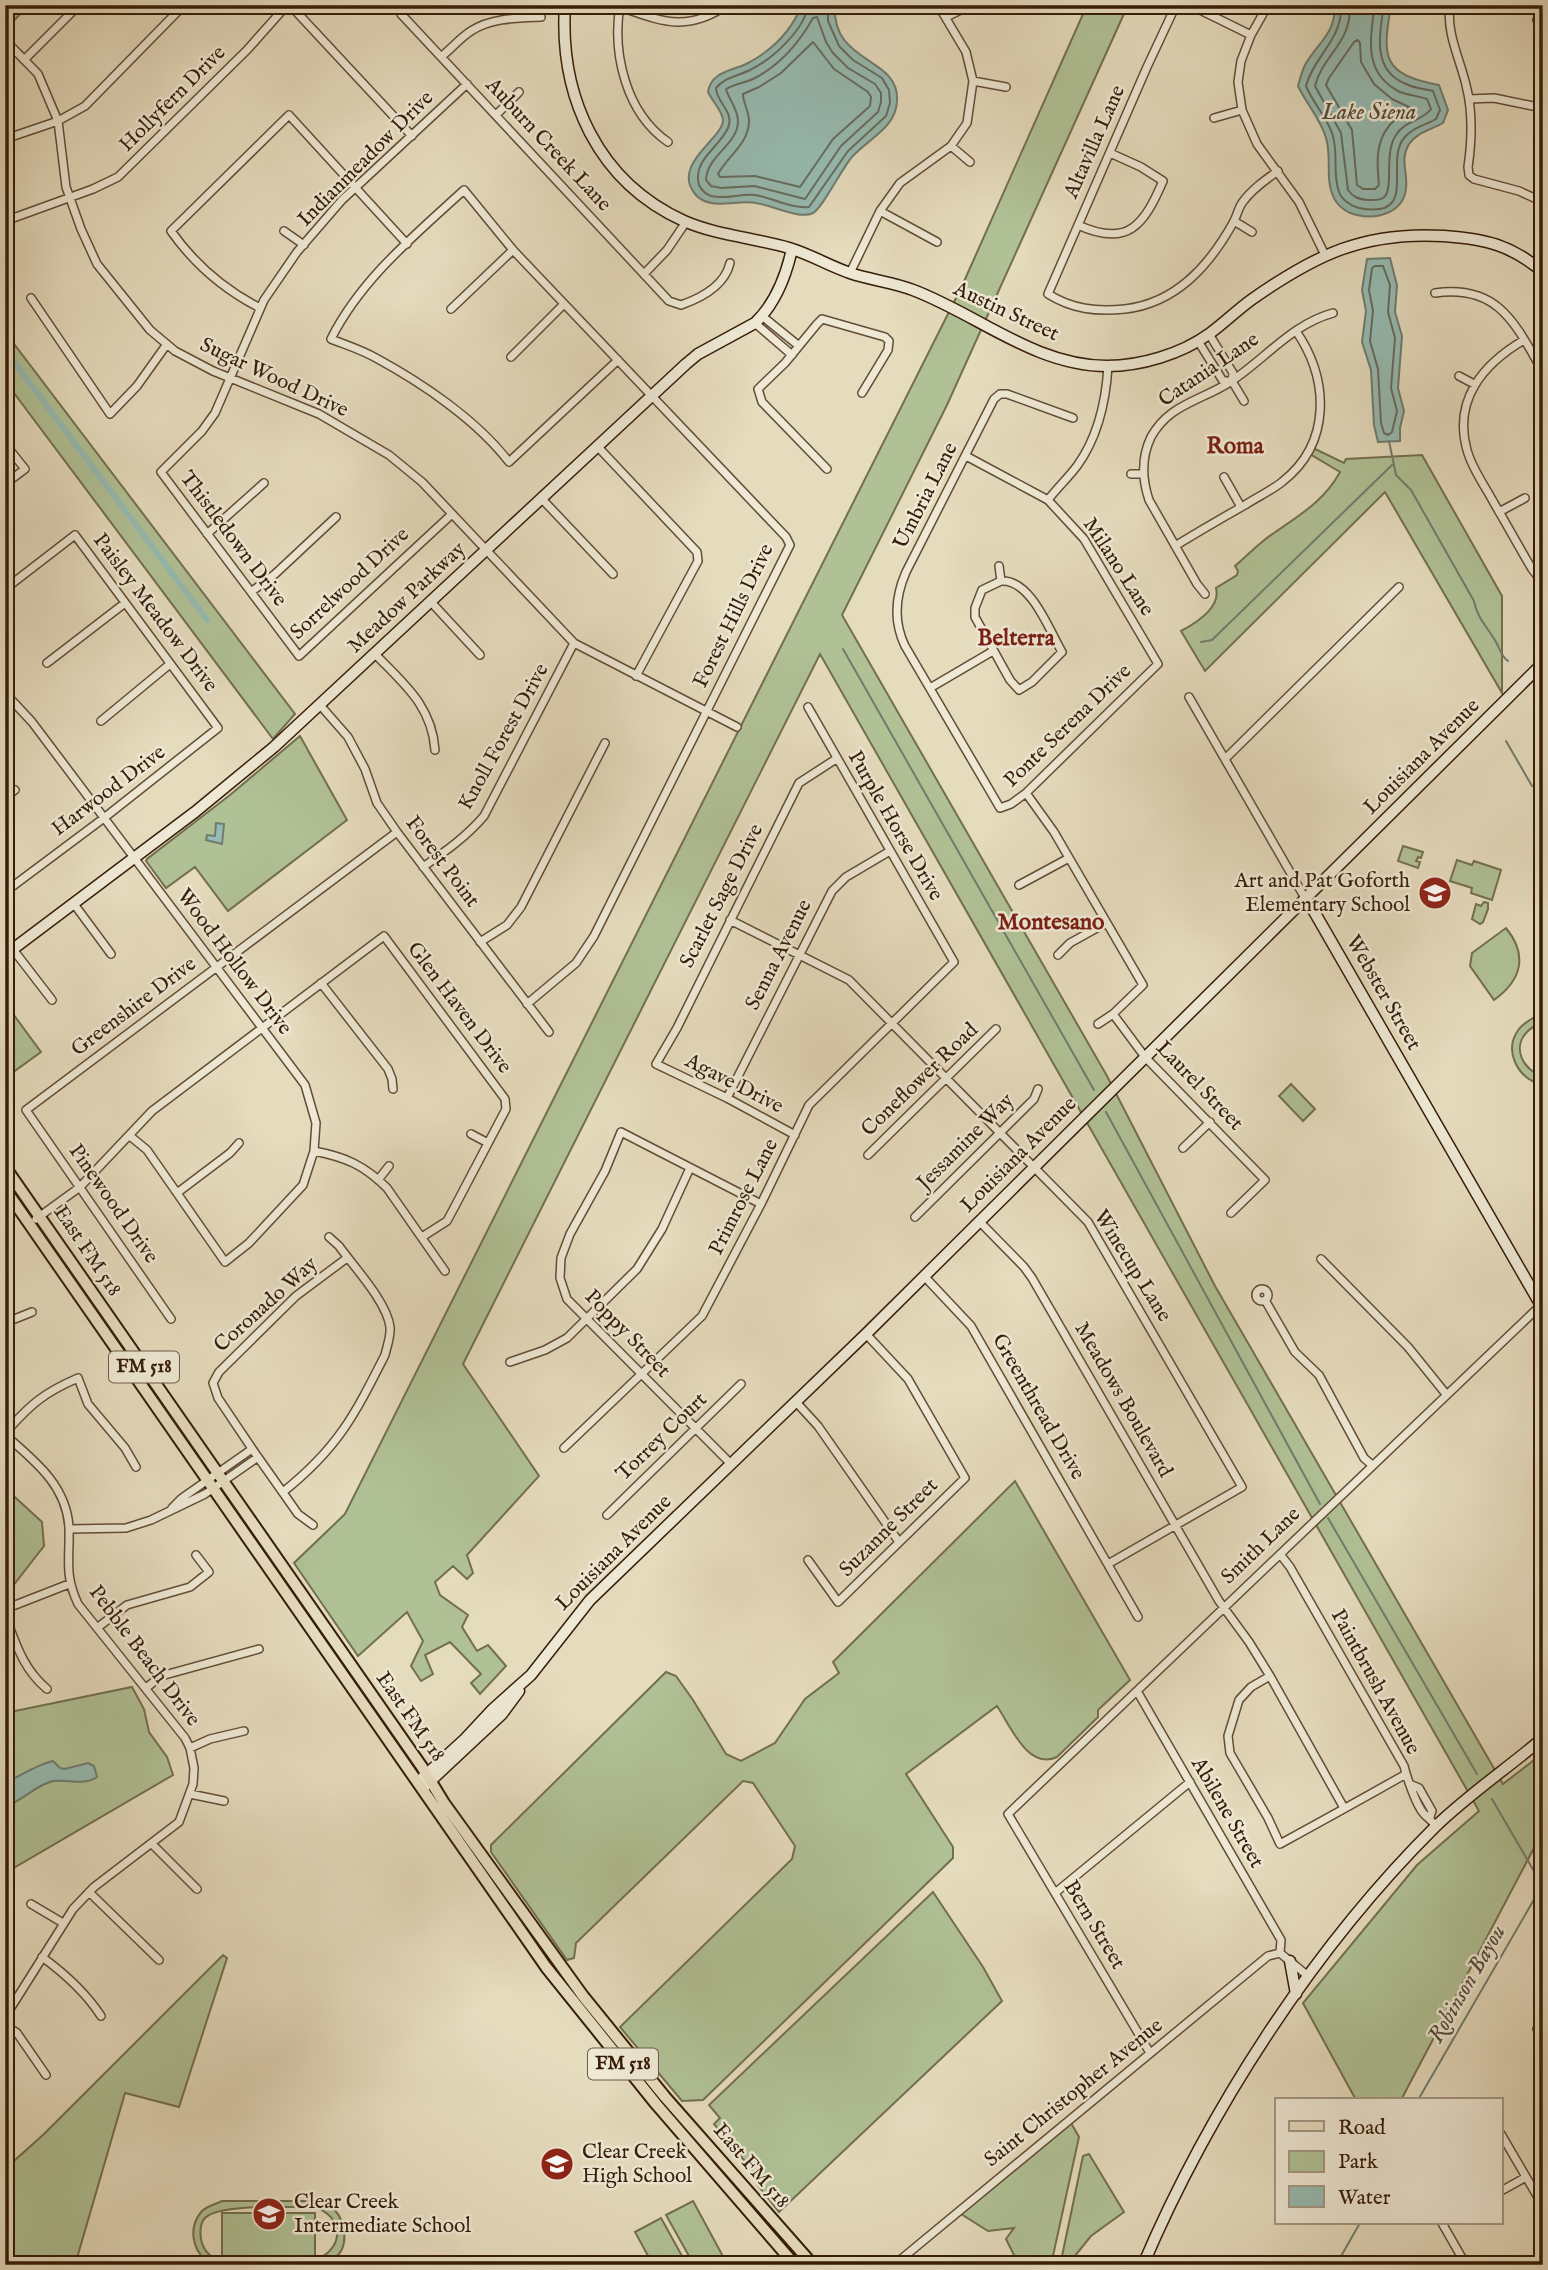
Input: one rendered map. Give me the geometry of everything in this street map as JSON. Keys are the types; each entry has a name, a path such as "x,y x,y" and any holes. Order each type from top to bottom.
{"main road":[{"name":"East FM 518","path":"5,1167 216,1481"},
{"name":"East FM 518","path":"5,1189 216,1481 490,1876 546,1967 619,2049 714,2171 804,2263"},
{"name":"East FM 518","path":"490,1876 583,1996 619,2049"},
{"path":"546,1967 556,1960"},
{"name":"East FM 518","path":"661,2100 722,2162 804,2263"},
{"path":"714,2171 722,2162"}],"street":[{"path":"24,60 79,5"},
{"path":"5,139 58,121 85,106 184,5"},
{"path":"288,5 412,136"},
{"name":"Hollyfern Drive","path":"5,220 118,177 247,50 288,5"},
{"name":"Auburn Creek Lane","path":"397,5 401,14 669,301 678,305 698,298 712,289 724,276 730,263"},
{"name":"Austin Street","path":"565,5 564,52 567,69 572,93 590,136 601,153 631,185 662,208 686,222 792,249 850,273 913,290 1043,353 1065,360 1108,366 1160,358 1198,341 1273,285 1325,254 1354,243 1384,237 1428,235 1493,242 1514,251 1543,272"},
{"path":"668,142 650,127 626,83 618,47 620,6 652,19 682,23 704,18 727,5"},
{"path":"850,273 880,211 900,183 951,146 967,123 973,81 965,52 938,5"},
{"path":"946,17 971,5"},
{"name":"Altavilla Lane","path":"1176,5 1048,294 1065,304 1097,310 1132,308 1167,297 1198,273 1234,221"},
{"path":"1190,5 1251,36"},
{"path":"1268,5 1241,61 1238,82 1242,110 1257,144 1299,202 1325,254"},
{"path":"1450,5 1452,36 1471,114 1469,175 1474,179 1519,191 1543,202"},
{"path":"441,57 470,31 485,24 511,18 541,17"},
{"name":"Sugar Wood Drive","path":"5,40 38,74 58,121 66,187 97,264 137,315 167,344 175,351 230,378 319,414 388,455 422,482 575,643 737,727"},
{"path":"973,81 1006,87"},
{"name":"Indianmeadow Drive","path":"161,472 208,424 215,413 260,308 304,245 342,201 467,85"},
{"path":"496,115 519,92"},
{"path":"1469,99 1494,98 1533,106"},
{"path":"1214,118 1242,110"},
{"path":"260,308 237,296 208,275 186,252 172,231 289,115 407,244 356,298 331,340 374,357 457,412 509,461 618,360"},
{"path":"951,146 970,162"},
{"path":"1078,225 1098,234 1118,234 1138,225 1151,211 1163,181 1141,167 1110,153"},
{"path":"1252,232 1234,221 1241,204 1252,191 1278,171"},
{"name":"Forest Hills Drive","path":"407,244 464,190 513,250 786,537 790,545 594,936 576,963 527,1004"},
{"path":"880,211 937,242"},
{"path":"644,274 667,250 686,222"},
{"path":"284,231 304,245"},
{"name":"Meadow Parkway","path":"5,959 9,950 227,787 320,705 698,354 759,320 780,287 792,249"},
{"path":"451,309 513,250"},
{"path":"1435,293 1453,290 1482,297 1506,313 1543,372"},
{"path":"31,298 110,414 137,386 167,344"},
{"path":"511,357 564,304"},
{"name":"Catania Lane","path":"1142,474 1151,437 1163,421 1184,406 1232,381 1311,321 1333,313"},
{"path":"827,469 762,401 758,389 792,355 822,319 885,337 889,341 888,350 862,393"},
{"path":"759,320 799,346"},
{"path":"759,320 792,355"},
{"path":"1175,546 1281,483 1294,471 1308,450 1317,430 1321,400 1317,372 1296,331"},
{"path":"1209,334 1233,373 1232,381 1244,401"},
{"path":"1524,340 1497,358 1474,384 1465,415 1466,448 1499,512 1543,583"},
{"path":"1198,341 1223,381 1232,381"},
{"path":"1048,500 1077,466 1091,441 1107,393 1108,366"},
{"path":"1459,376 1474,384"},
{"name":"Umbria Lane","path":"1000,808 900,635 897,624 898,594 906,572 994,399 1000,394 1012,396 1073,418"},
{"path":"5,444 25,469 5,484"},
{"path":"597,446 697,552 698,561 636,676"},
{"name":"Milano Lane","path":"966,456 1048,500 1084,539 1158,664"},
{"name":"Thistledown Drive","path":"161,472 277,627"},
{"path":"1131,474 1142,474 1149,500 1205,594"},
{"path":"1224,477 1241,507"},
{"path":"207,534 264,482"},
{"path":"541,498 612,574"},
{"path":"1499,512 1525,498"},
{"name":"Sorrelwood Drive","path":"277,627 299,656 452,514"},
{"path":"251,592 275,574 336,517"},
{"name":"Paisley Meadow Drive","path":"5,589 75,535 207,712"},
{"path":"999,566 1001,581"},
{"path":"1001,581 1014,582 1029,593 1062,652 1032,682 1019,690 1010,680 975,617 975,608 982,590 1001,581"},
{"path":"1225,759 1399,587"},
{"path":"430,602 480,656"},
{"path":"47,663 125,604"},
{"name":"Knoll Forest Drive","path":"424,867 463,839 484,816 575,643"},
{"path":"930,688 993,651"},
{"path":"375,654 422,706 431,724 435,750"},
{"name":"Louisiana Avenue","path":"425,1782 492,1709 527,1679 590,1600 866,1334 1543,663"},
{"path":"101,721 170,664"},
{"name":"Ponte Serena Drive","path":"1000,808 1026,793 1158,664"},
{"name":"Wood Hollow Drive","path":"5,694 32,722 305,1085 316,1123 314,1151 303,1185 249,1242 225,1262 177,1193"},
{"name":"Webster Street","path":"1189,698 1542,1307"},
{"name":"Forest Point","path":"320,705 348,737 365,769 377,803 397,832 550,1032"},
{"name":"Purple Horse Drive","path":"808,708 954,962"},
{"name":"Harwood Drive","path":"5,892 218,728 207,712"},
{"path":"480,942 507,925 521,907 605,743"},
{"name":"Scarlet Sage Drive","path":"656,1065 799,783 835,759"},
{"path":"5,797 15,790"},
{"path":"1026,793 1054,832 1143,985 1113,1014 1098,1024"},
{"name":"Greenshire Drive","path":"26,1110 397,832"},
{"name":"Senna Avenue","path":"727,1098 827,900 838,884 890,851"},
{"path":"1018,885 1069,858"},
{"path":"74,904 111,954"},
{"name":"Winecup Lane","path":"730,920 849,980 1093,1230 1242,1487 1175,1525"},
{"path":"1058,955 1070,943 1107,923"},
{"name":"Glen Haven Drive","path":"321,983 384,936 505,1099 506,1109 447,1220 422,1237"},
{"path":"5,939 9,950 52,1000"},
{"name":"Primrose Lane","path":"564,1448 702,1316 809,1105 954,962"},
{"path":"30,1224 80,1187 152,1111 321,983 388,1069 393,1089"},
{"name":"Laurel Street","path":"1113,1014 1145,1057 1265,1180 1231,1213"},
{"name":"Coneflower Road","path":"868,1155 996,1029"},
{"name":"Agave Drive","path":"656,1065 727,1098 795,1135"},
{"name":"Jessamine Way","path":"915,1217 1034,1099 1038,1089"},
{"name":"Pinewood Drive","path":"26,1110 171,1320"},
{"path":"1183,1148 1210,1122"},
{"name":"Poppy Street","path":"690,1168 621,1132 610,1161 570,1234 561,1258 560,1278 567,1299 731,1464"},
{"path":"471,1134 488,1143"},
{"path":"130,1136 147,1150 177,1193 230,1153 239,1143"},
{"path":"314,1151 358,1164 387,1188 445,1271"},
{"path":"378,1180 389,1166"},
{"path":"510,1362 545,1350 567,1338 637,1269 662,1229 690,1168 761,1204"},
{"name":"Meadows Boulevard","path":"979,1221 1032,1278 1219,1601 1270,1676 1344,1808"},
{"path":"283,1492 311,1470 346,1429 385,1355 388,1342 390,1327 385,1313 339,1246 329,1237"},
{"name":"Coronado Way","path":"252,1449 218,1398 213,1383 219,1372 296,1296 347,1258"},
{"path":"1321,1259 1408,1347 1446,1394"},
{"name":"Greenthread Drive","path":"924,1276 971,1326 1138,1617"},
{"path":"1265,1300 1295,1352 1319,1376 1364,1458 1370,1463"},
{"name":"Smith Lane","path":"1008,1814 1280,1554 1370,1463 1542,1307"},
{"path":"5,1326 12,1320 32,1312"},
{"name":"Suzanne Street","path":"808,1560 838,1602 965,1478 908,1379 866,1334"},
{"path":"5,1434 26,1409 43,1395 78,1378 88,1404 125,1448 136,1466"},
{"name":"Torrey Court","path":"607,1515 741,1384"},
{"path":"796,1402 818,1426 899,1542"},
{"name":"Pebble Beach Drive","path":"5,1434 39,1465 56,1485 64,1501 69,1529 69,1584 78,1604 185,1738 194,1768 190,1794 178,1822 89,1892 63,1923 5,2017"},
{"path":"216,1481 252,1449 298,1514 313,1525"},
{"path":"69,1529 126,1528 151,1520 172,1508 182,1498 258,1457"},
{"path":"1108,1564 1175,1525"},
{"name":"Paintbrush Avenue","path":"1280,1554 1391,1742 1425,1815 1433,1822"},
{"path":"97,1628 127,1605 190,1587 209,1572 196,1555"},
{"path":"5,1609 69,1584"},
{"path":"5,1615 24,1662 34,1678 47,1689"},
{"path":"146,1688 161,1676 260,1648"},
{"path":"1270,1676 1251,1687 1238,1700 1228,1736 1230,1753 1280,1844 1406,1774"},
{"name":"Abilene Street","path":"1137,1691 1281,1940 1280,1953"},
{"path":"190,1748 210,1739 244,1731"},
{"path":"1143,2265 1158,2230 1229,2095 1308,1976 1433,1822 1543,1738"},
{"path":"1055,1893 1190,1783"},
{"path":"190,1794 224,1801"},
{"name":"Bern Street","path":"1008,1814 1150,2053"},
{"path":"152,1844 198,1889"},
{"path":"89,1892 159,1960"},
{"path":"31,1904 63,1923"},
{"path":"1280,1953 1308,1976"},
{"name":"Saint Christopher Avenue","path":"894,2265 1268,1956 1280,1953"},
{"path":"42,1957 58,1968 94,2005 101,2016"},
{"path":"1290,1961 1296,1994"},
{"path":"5,2025 17,2033 46,2075"},
{"path":"1537,2029 1543,2039"},
{"path":"1502,2136 1543,2206"},
{"path":"1502,2190 1526,2177"},
{"path":"1443,2224 1466,2265"}],"green space":[{"path":"5,5 29,5 5,30"},
{"path":"1087,5 1128,5 947,405 842,615 1107,1076 1215,1286 1503,1784 1543,1753 1543,1831 1402,2098 1355,2098 1303,2003 1417,1865 1479,1811 820,654 463,1364 539,1476 467,1555 473,1573 467,1579 453,1566 435,1582 440,1595 468,1615 462,1627 477,1651 488,1645 506,1666 480,1694 471,1683 481,1674 450,1642 425,1655 433,1674 421,1681 411,1666 423,1641 407,1612 358,1656 294,1563 345,1514 962,286"},
{"path":"5,332 295,714 273,739 5,381"},
{"path":"1313,448 1344,463 1346,459 1422,455 1502,596 1502,693 1385,492 1205,671 1181,631 1211,608 1217,595 1216,588 1237,575 1235,566 1264,540 1311,506 1334,482 1340,472 1310,454"},
{"path":"300,736 347,820 228,911 195,867 166,888 147,859 230,795"},
{"path":"1403,846 1423,852 1421,858 1418,857 1416,861 1420,862 1418,868 1398,861"},
{"path":"1457,860 1472,865 1474,861 1501,870 1492,900 1471,893 1472,888 1450,881"},
{"path":"1484,902 1488,903 1488,909 1480,924 1472,919 1476,904 1481,906"},
{"path":"1506,928 1517,948 1519,967 1511,984 1494,1000 1470,966 1472,953"},
{"path":"5,1003 41,1052 5,1078 5,1053 13,1032"},
{"path":"1543,1013 1543,1022 1531,1028 1520,1044 1525,1064 1543,1076 1543,1092 1540,1093 1536,1087 1540,1084 1519,1069 1512,1045 1521,1026"},
{"path":"1291,1084 1315,1109 1303,1121 1279,1096"},
{"path":"1015,1481 1130,1680 1098,1710 1098,1717 1057,1757 1047,1760 1037,1758 1029,1752 997,1706 906,1774 953,1847 953,1858 703,2100 682,2101 620,2027 792,1859 795,1846 753,1783 743,1781 576,1943 574,1958 567,1960 491,1852 491,1845 666,1672 676,1676 726,1754 741,1761 775,1743 805,1699 839,1673 833,1662"},
{"path":"5,1488 42,1522 44,1546 5,1596"},
{"path":"132,1687 144,1709 149,1732 167,1757 173,1775 5,1873 5,1713"},
{"path":"933,1892 983,1967 1002,2001 779,2212 757,2184 758,2177 714,2124 720,2118 709,2105"},
{"path":"223,1955 227,1958 179,2107 125,2093 75,2265 17,2265 5,2254 5,2169 44,2134"},
{"path":"1071,2123 1079,2137 1051,2265 1019,2265 1006,2239 1014,2228 988,2231 961,2214"},
{"path":"1089,2154 1124,2212 1091,2236 1070,2262 1061,2261 1083,2156"},
{"path":"222,2201 313,2201 329,2206 338,2214 344,2235 342,2249 333,2259 336,2259 336,2265 201,2265 201,2262 206,2261 195,2244 193,2230 202,2211","holes":["257,2207 314,2207 324,2211 335,2225 336,2240 332,2248 316,2260 222,2262 208,2253 202,2243 202,2222 213,2213"]},
{"path":"693,2201 725,2260 716,2265 694,2265 666,2215"},
{"path":"222,2213 315,2213 315,2256 222,2256"},
{"path":"661,2218 687,2265 653,2265 635,2232"}],"water":[{"path":"802,5 835,5 837,25 843,39 888,75 895,86 897,101 892,118 887,126 852,157 813,213 801,215 756,203 716,204 701,199 689,183 689,172 693,162 721,127 723,120 708,92 710,85 717,76 748,63 776,43 795,19"},
{"name":"Lake Siena","path":"1335,5 1391,5 1387,38 1390,61 1406,75 1439,85 1448,110 1443,123 1419,135 1408,146 1404,161 1404,196 1395,208 1381,215 1353,214 1335,200 1329,182 1326,138 1298,86 1305,65 1329,31"},
{"path":"1390,258 1397,285 1395,312 1402,336 1398,388 1404,411 1400,441 1378,442 1374,425 1371,370 1362,342 1366,311 1362,290 1367,259"},
{"path":"216,823 224,824 222,844 206,840 207,835 215,836"},
{"path":"53,1761 65,1769 88,1763 94,1766 97,1777 87,1781 48,1782 5,1807 5,1783"}],"waterway":[{"path":"5,350 207,620"},
{"path":"1389,441 1396,475 1411,490 1474,601 1480,618 1508,661"},
{"path":"1201,642 1212,640 1392,465"},
{"path":"843,649 1094,1090"},
{"path":"1506,741 1532,786"},
{"path":"1106,1112 1320,1504"},
{"path":"1328,1518 1477,1774"},
{"path":"1492,1799 1542,1885"},
{"name":"Robinson Bayou","path":"1419,2098 1543,1884"},
{"name":"Robinson Bayou","path":"1336,2265 1359,2224"}],"place":[{"name":"Art and Pat Goforth Elementary School","path":"1435,893"},
{"name":"Clear Creek High School","path":"557,2164"},
{"name":"Clear Creek Intermediate School","path":"269,2214"}],"district":[{"name":"Roma","path":"1235,446"},
{"name":"Belterra","path":"1016,638"},
{"name":"Montesano","path":"1051,922"}]}
